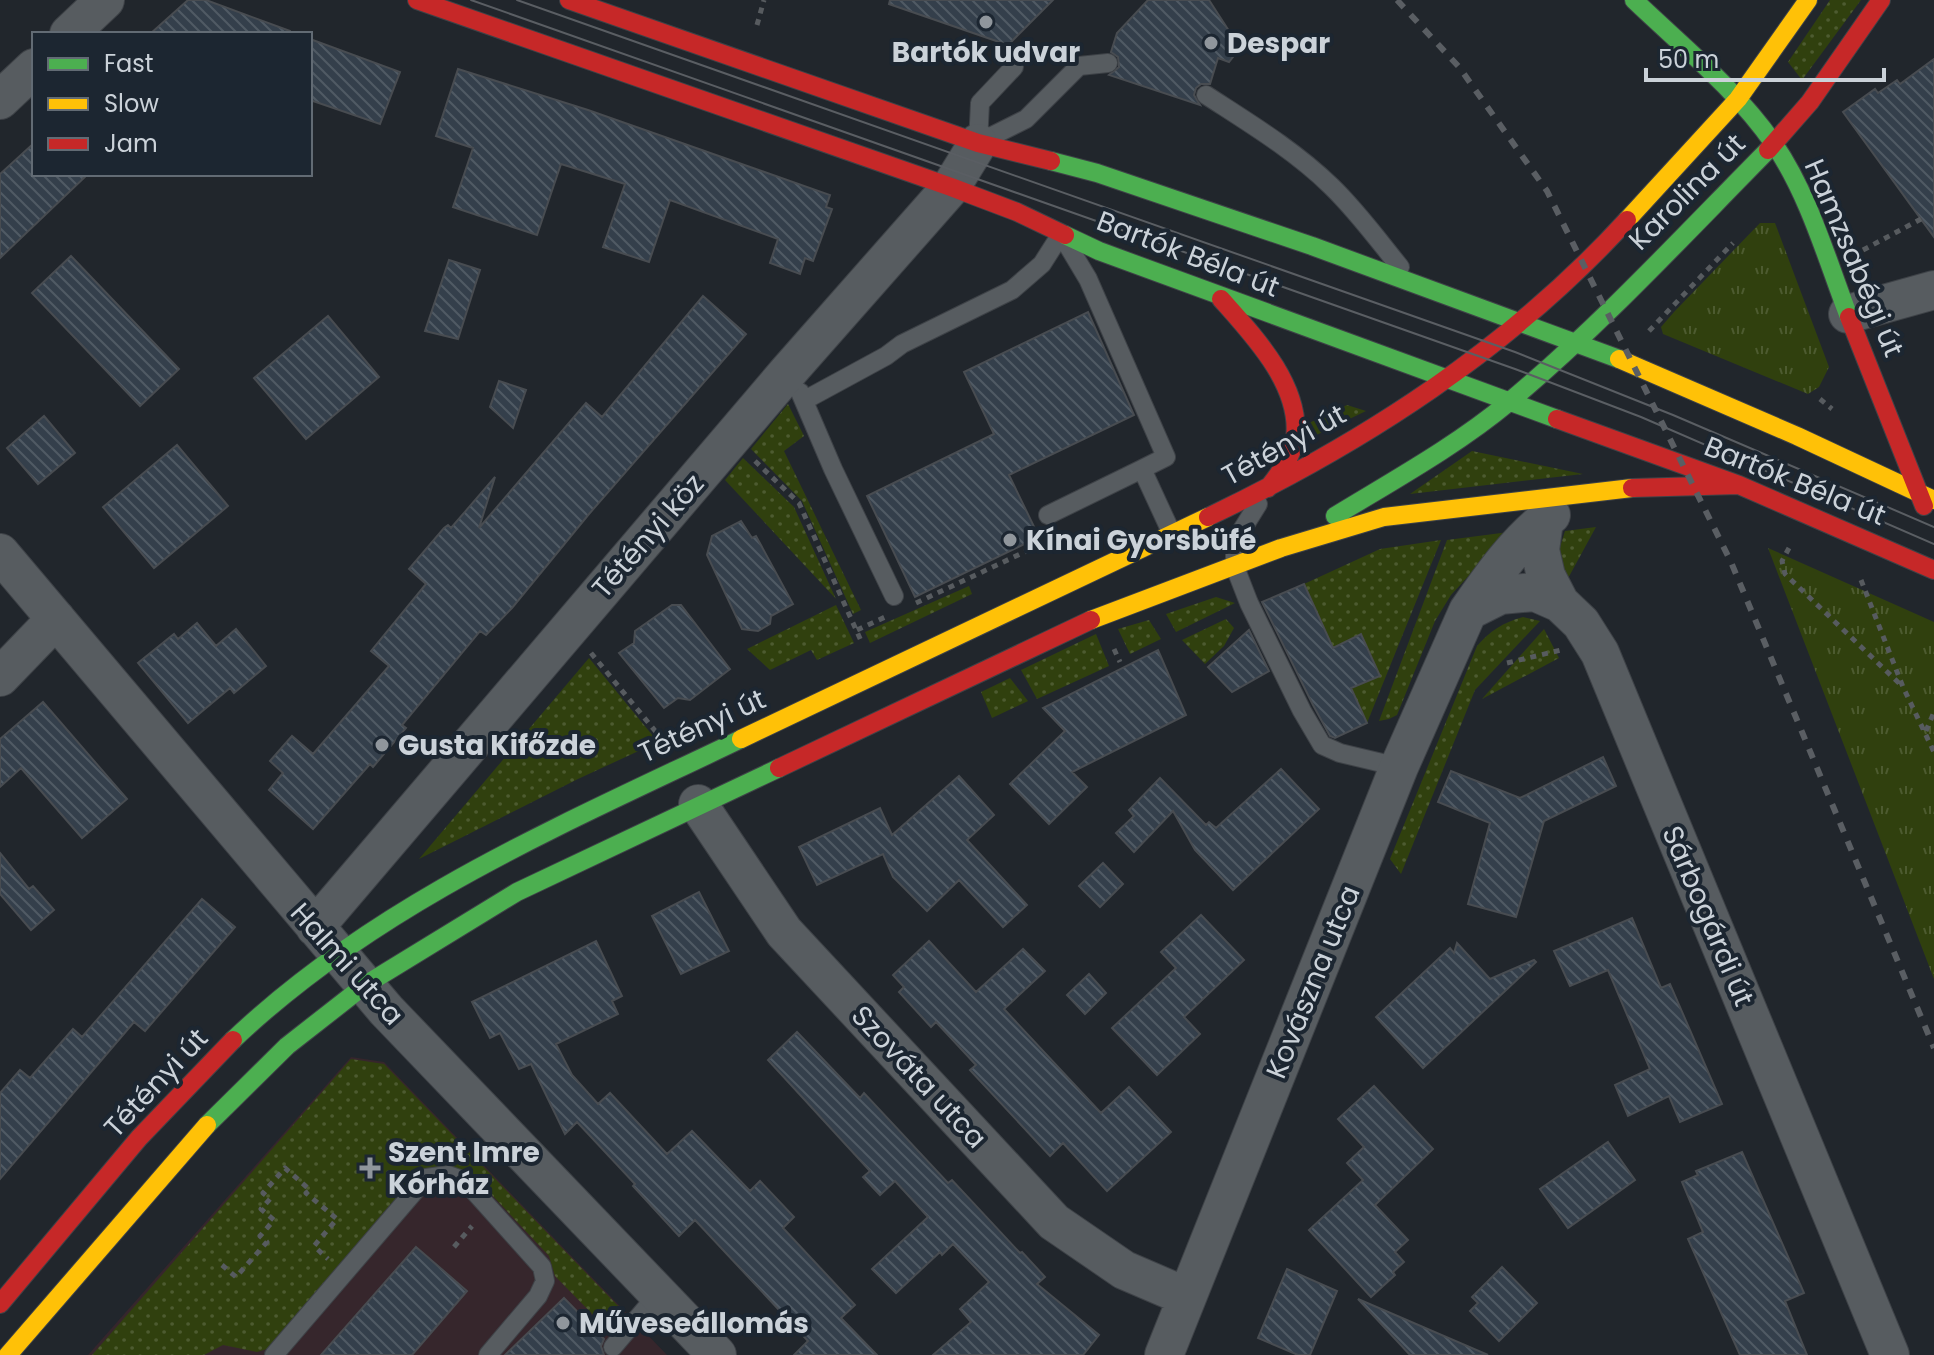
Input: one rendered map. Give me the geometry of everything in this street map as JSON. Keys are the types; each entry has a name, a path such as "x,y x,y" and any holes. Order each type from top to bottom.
{"street":[{"path":"71,32 105,0"},
{"name":"Bartók Béla út","path":"417,0 951,187 1017,212 1099,251 1219,297 1739,485 1934,570"},
{"name":"Bartók Béla út","path":"569,0 594,4 978,143 1097,173 1312,246 1626,362 1926,496"},
{"name":"Hamzsabégi út","path":"1634,0 1738,99 1774,144 1803,195 1848,314 1926,496 1934,526"},
{"name":"Karolina út","path":"1521,324 1609,240 1738,99 1808,0"},
{"name":"Karolina út","path":"1509,402 1547,356 1574,343 1774,144 1810,102 1881,0"},
{"path":"0,100 32,70"},
{"name":"Tétényi köz","path":"326,940 796,386 951,187 978,143"},
{"path":"1848,314 1934,290"},
{"path":"1219,297 1256,338 1292,408 1295,438 1286,463 1268,488"},
{"path":"1455,383 1473,362 1521,324"},
{"name":"Bartók Béla út","path":"1473,362 1547,356 1626,362"},
{"path":"1386,358 1433,365 1473,362"},
{"path":"1455,383 1493,375"},
{"name":"Tétényi út","path":"0,1304 191,1083 290,989 326,940 410,906 528,841 1268,488 1455,383"},
{"path":"1281,548 1429,459 1509,402"},
{"path":"8,1355 209,1122 287,1046 365,985 517,892 1097,617 1281,548 1384,517 1421,511 1644,486 1739,485"},
{"path":"1544,521 1576,496"},
{"name":"Sárbogárdi út","path":"1544,521 1540,550 1546,576 1560,603 1581,623 1600,653 1890,1355"},
{"name":"Kovászna utca","path":"1164,1355 1399,767 1468,611 1502,562 1526,535 1544,521"},
{"name":"Halmi utca","path":"0,553 386,1010 717,1355"},
{"path":"1468,611 1500,595 1535,592 1560,603"},
{"path":"0,677 56,619"},
{"name":"Szováta utca","path":"698,804 784,932 1054,1222 1124,1270 1187,1297"}],"lane":[{"path":"1014,67 980,103 978,143 1026,119 1079,66 1108,63"},
{"path":"1206,95 1270,136 1331,186 1415,284"},
{"path":"894,596 796,386 886,356 902,344 1012,290 1042,264 1061,234 1088,279 1166,457 1048,515"},
{"path":"1142,469 1172,534"},
{"path":"1268,488 1235,541 1235,567 1249,603 1322,745 1340,753 1399,767"},
{"path":"274,1355 426,1178 448,1175 465,1181 542,1267 545,1281 538,1296 488,1355"},
{"path":"613,1347 658,1294"}],"path":[{"path":"757,25 764,0"},
{"path":"1862,250 1921,219"},
{"path":"1645,335 1741,235"},
{"path":"744,451 799,503 866,651"},
{"path":"894,596 901,610 974,572 1057,536 1048,515"},
{"path":"1789,547 1782,561 1785,574 1903,687"},
{"path":"1860,579 1903,687 1934,752"},
{"path":"857,630 871,624"},
{"path":"588,649 664,743"},
{"path":"1507,663 1562,650"},
{"path":"1926,732 1934,712"},
{"path":"222,1265 236,1277 267,1242 260,1236 274,1220 261,1209 270,1199 263,1193 285,1168 310,1190 306,1193 337,1219 314,1246 344,1273"}],"shaded area":[{"name":"Szent Imre Kórház","path":"351,1057 384,1062 667,1355 88,1355"}],"green space":[{"path":"1830,0 1861,0 1802,80 1788,62"},
{"path":"1760,223 1775,223 1829,367 1819,387 1808,394 1663,334 1661,327"},
{"path":"788,404 804,436 784,451 861,610 853,614 802,501 751,449"},
{"path":"1347,405 1366,411 1308,439 1309,423"},
{"path":"1472,451 1583,474 1410,494"},
{"path":"743,458 794,507 836,599 725,480"},
{"path":"1596,527 1566,582 1557,557 1565,531"},
{"path":"1509,532 1451,595 1435,621 1397,715 1379,721 1447,540"},
{"path":"1441,540 1367,723 1351,689 1380,675 1361,635 1333,648 1304,584 1380,549"},
{"path":"1768,548 1934,622 1934,979"},
{"path":"969,586 972,594 870,643 865,632"},
{"path":"1216,597 1235,603 1176,632 1166,614"},
{"path":"836,605 854,643 817,660 811,650 770,670 747,649"},
{"path":"1523,617 1540,621 1475,690 1401,874 1390,859 1477,646 1497,628"},
{"path":"1226,619 1234,628 1224,646 1205,664 1182,640"},
{"path":"1149,620 1161,639 1130,654 1118,629"},
{"path":"1544,629 1559,658 1482,699"},
{"path":"1096,634 1109,666 1037,699 1021,670"},
{"path":"589,658 658,742 419,859"},
{"path":"1010,678 1028,701 992,718 981,692"},
{"path":"351,1059 384,1064 620,1308 602,1324 555,1276 549,1256 476,1178 458,1169 441,1167 424,1172 408,1184 267,1349 257,1352 223,1345 204,1355 92,1355"}],"building":[{"path":"188,0 206,0 290,31 290,32 152,32"},
{"name":"Bartók udvar","path":"890,0 1053,0 1008,45 889,4"},
{"path":"1148,0 1209,0 1240,48 1229,62 1218,58 1210,84 1201,84 1196,88 1194,95 1200,105 1109,75 1119,67 1118,57 1111,52 1117,33"},
{"path":"312,40 400,72 380,124 312,101"},
{"path":"1934,59 1934,237 1843,112 1875,89 1878,93 1897,80 1900,84"},
{"path":"458,69 588,110 830,195 826,207 832,209 813,261 805,258 800,274 770,263 778,239 670,200 649,262 603,247 625,184 561,164 537,235 453,207 473,148 436,136"},
{"path":"32,145 32,176 86,176 0,258 0,174"},
{"path":"71,256 179,369 140,406 32,293"},
{"path":"449,260 480,270 458,339 425,331"},
{"path":"703,296 746,334 589,514 512,608 486,635 480,631 402,725 406,728 313,829 269,790 283,773 270,761 292,736 313,754 389,666 371,651 426,584 409,569 444,528 448,525 451,528 495,477 479,528 586,403 602,417"},
{"path":"1088,312 1134,415 1009,475 1039,537 915,597 867,496 994,434 964,372"},
{"path":"328,316 379,377 306,439 254,378"},
{"path":"499,381 526,390 513,428 490,407"},
{"path":"44,416 75,453 38,484 7,448"},
{"path":"177,445 228,506 154,568 103,507"},
{"path":"741,521 752,538 756,536 793,604 771,616 770,624 758,631 742,629 707,555 712,536"},
{"path":"1304,584 1333,648 1361,634 1380,676 1351,688 1367,723 1335,738 1330,736 1313,705 1262,602"},
{"path":"672,605 681,605 730,669 690,700 678,698 664,708 619,653 634,643 635,631"},
{"path":"197,623 216,646 236,629 266,666 234,693 230,688 188,723 138,663 174,634 178,639"},
{"path":"1249,630 1269,671 1232,692 1208,667"},
{"path":"1158,650 1186,715 1072,772 1087,787 1049,824 1010,784 1065,731 1043,708"},
{"path":"43,702 127,799 82,838 21,768 0,787 0,739"},
{"path":"1603,757 1616,786 1544,821 1516,917 1468,904 1490,823 1438,802 1451,771 1520,798"},
{"path":"1281,769 1319,809 1233,890 1195,850 1173,811 1134,852 1116,833 1134,816 1129,810 1160,778 1206,825 1209,822 1216,828"},
{"path":"959,776 994,815 967,840 1027,905 1003,927 959,880 927,911 893,877 883,854 817,885 799,847 880,808 892,835"},
{"path":"0,853 29,889 33,886 54,910 31,930 0,894"},
{"path":"1103,863 1123,884 1100,907 1079,886"},
{"path":"699,892 729,951 681,974 652,916"},
{"path":"202,899 235,927 145,1031 134,1022 0,1179 0,1093 20,1070 30,1078 73,1029 82,1037"},
{"path":"1201,915 1244,960 1184,1017 1200,1034 1157,1075 1112,1028 1176,968 1161,952"},
{"path":"1632,918 1661,988 1670,984 1722,1104 1680,1122 1669,1096 1628,1116 1615,1085 1650,1069 1608,970 1570,986 1554,951"},
{"path":"596,941 622,996 612,1001 618,1014 556,1044 572,1075 598,1104 610,1093 667,1154 692,1131 750,1191 760,1181 794,1217 783,1228 855,1305 841,1318 877,1355 794,1355 808,1341 695,1220 679,1236 577,1122 565,1134 531,1064 519,1069 500,1033 490,1038 472,1002"},
{"path":"929,941 976,992 1023,949 1045,971 1004,1009 1101,1113 1129,1087 1171,1132 1107,1191 1063,1143 1050,1156 970,1070 976,1065 936,1022 931,1027 899,992 904,987 893,975"},
{"path":"1457,943 1490,979 1534,960 1536,962 1423,1068 1376,1017 1450,948 1454,953"},
{"path":"1089,974 1106,993 1085,1014 1067,995"},
{"path":"797,1032 860,1098 864,1093 948,1183 952,1180 1022,1252 1045,1277 1037,1284 1099,1335 1083,1355 933,1355 971,1322 960,1309 989,1282 953,1244 942,1255 940,1252 896,1293 872,1269 928,1217 895,1181 880,1195 863,1177 870,1171 768,1060"},
{"path":"1374,1086 1433,1149 1375,1205 1408,1240 1395,1252 1404,1262 1371,1297 1309,1230 1363,1180 1347,1163 1364,1147 1338,1119"},
{"path":"1608,1142 1635,1180 1568,1228 1540,1189"},
{"path":"1742,1152 1804,1293 1785,1301 1807,1355 1740,1355 1688,1239 1703,1232 1682,1182 1698,1175 1696,1171"},
{"path":"416,1247 467,1291 412,1355 321,1355"},
{"path":"1502,1267 1537,1303 1499,1341 1470,1311 1478,1303 1472,1297"},
{"path":"1287,1269 1337,1291 1310,1355 1298,1355 1258,1338"},
{"name":"Műveseállomás","path":"564,1298 604,1339 601,1346 604,1355 505,1355"},
{"path":"1358,1299 1488,1355 1410,1355"}],"tram line":[{"path":"471,0 1515,369 1641,417 1934,544"},
{"path":"517,0 1515,352 1673,415 1934,527"}],"railway":[{"path":"1397,0 1459,67 1547,191 1731,562 1934,1048"}],"traffic: fast":[{"path":"1634,0 1726,86 1774,144 1807,206 1849,317"},
{"path":"1335,516 1446,448 1509,402 1609,311 1768,150"},
{"path":"1051,161 1097,173 1312,246 1619,359"},
{"path":"1065,235 1099,251 1557,419"},
{"path":"233,1040 289,991 411,907 541,835 741,739"},
{"path":"207,1125 287,1046 365,985 517,892 779,768"}],"traffic: slow":[{"path":"1627,220 1738,99 1808,0"},
{"path":"1619,359 1797,436 1934,500"},
{"path":"1091,620 1281,548 1384,517 1632,488"},
{"path":"741,739 1208,517"},
{"path":"8,1355 207,1125"}],"traffic: jam":[{"path":"417,0 951,187 1017,212 1065,235"},
{"path":"569,0 978,143 1051,161"},
{"path":"1768,150 1810,102 1881,0"},
{"path":"1208,517 1323,457 1432,389 1534,310 1582,267 1627,220"},
{"path":"1221,299 1273,363 1291,400 1295,439 1284,465 1268,488"},
{"path":"1849,317 1924,506"},
{"path":"1557,419 1739,485 1934,570"},
{"path":"1632,488 1739,485"},
{"path":"779,768 1091,620"},
{"path":"0,1304 139,1138 233,1040"}],"place":[{"name":"Bartók udvar","path":"986,22"},
{"name":"Despar","path":"1211,43"},
{"name":"Kínai Gyorsbüfé","path":"1010,540"},
{"name":"Gusta Kifőzde","path":"382,745"},
{"name":"Szent Imre Kórház","path":"370,1168"},
{"name":"Műveseállomás","path":"563,1323"}]}
